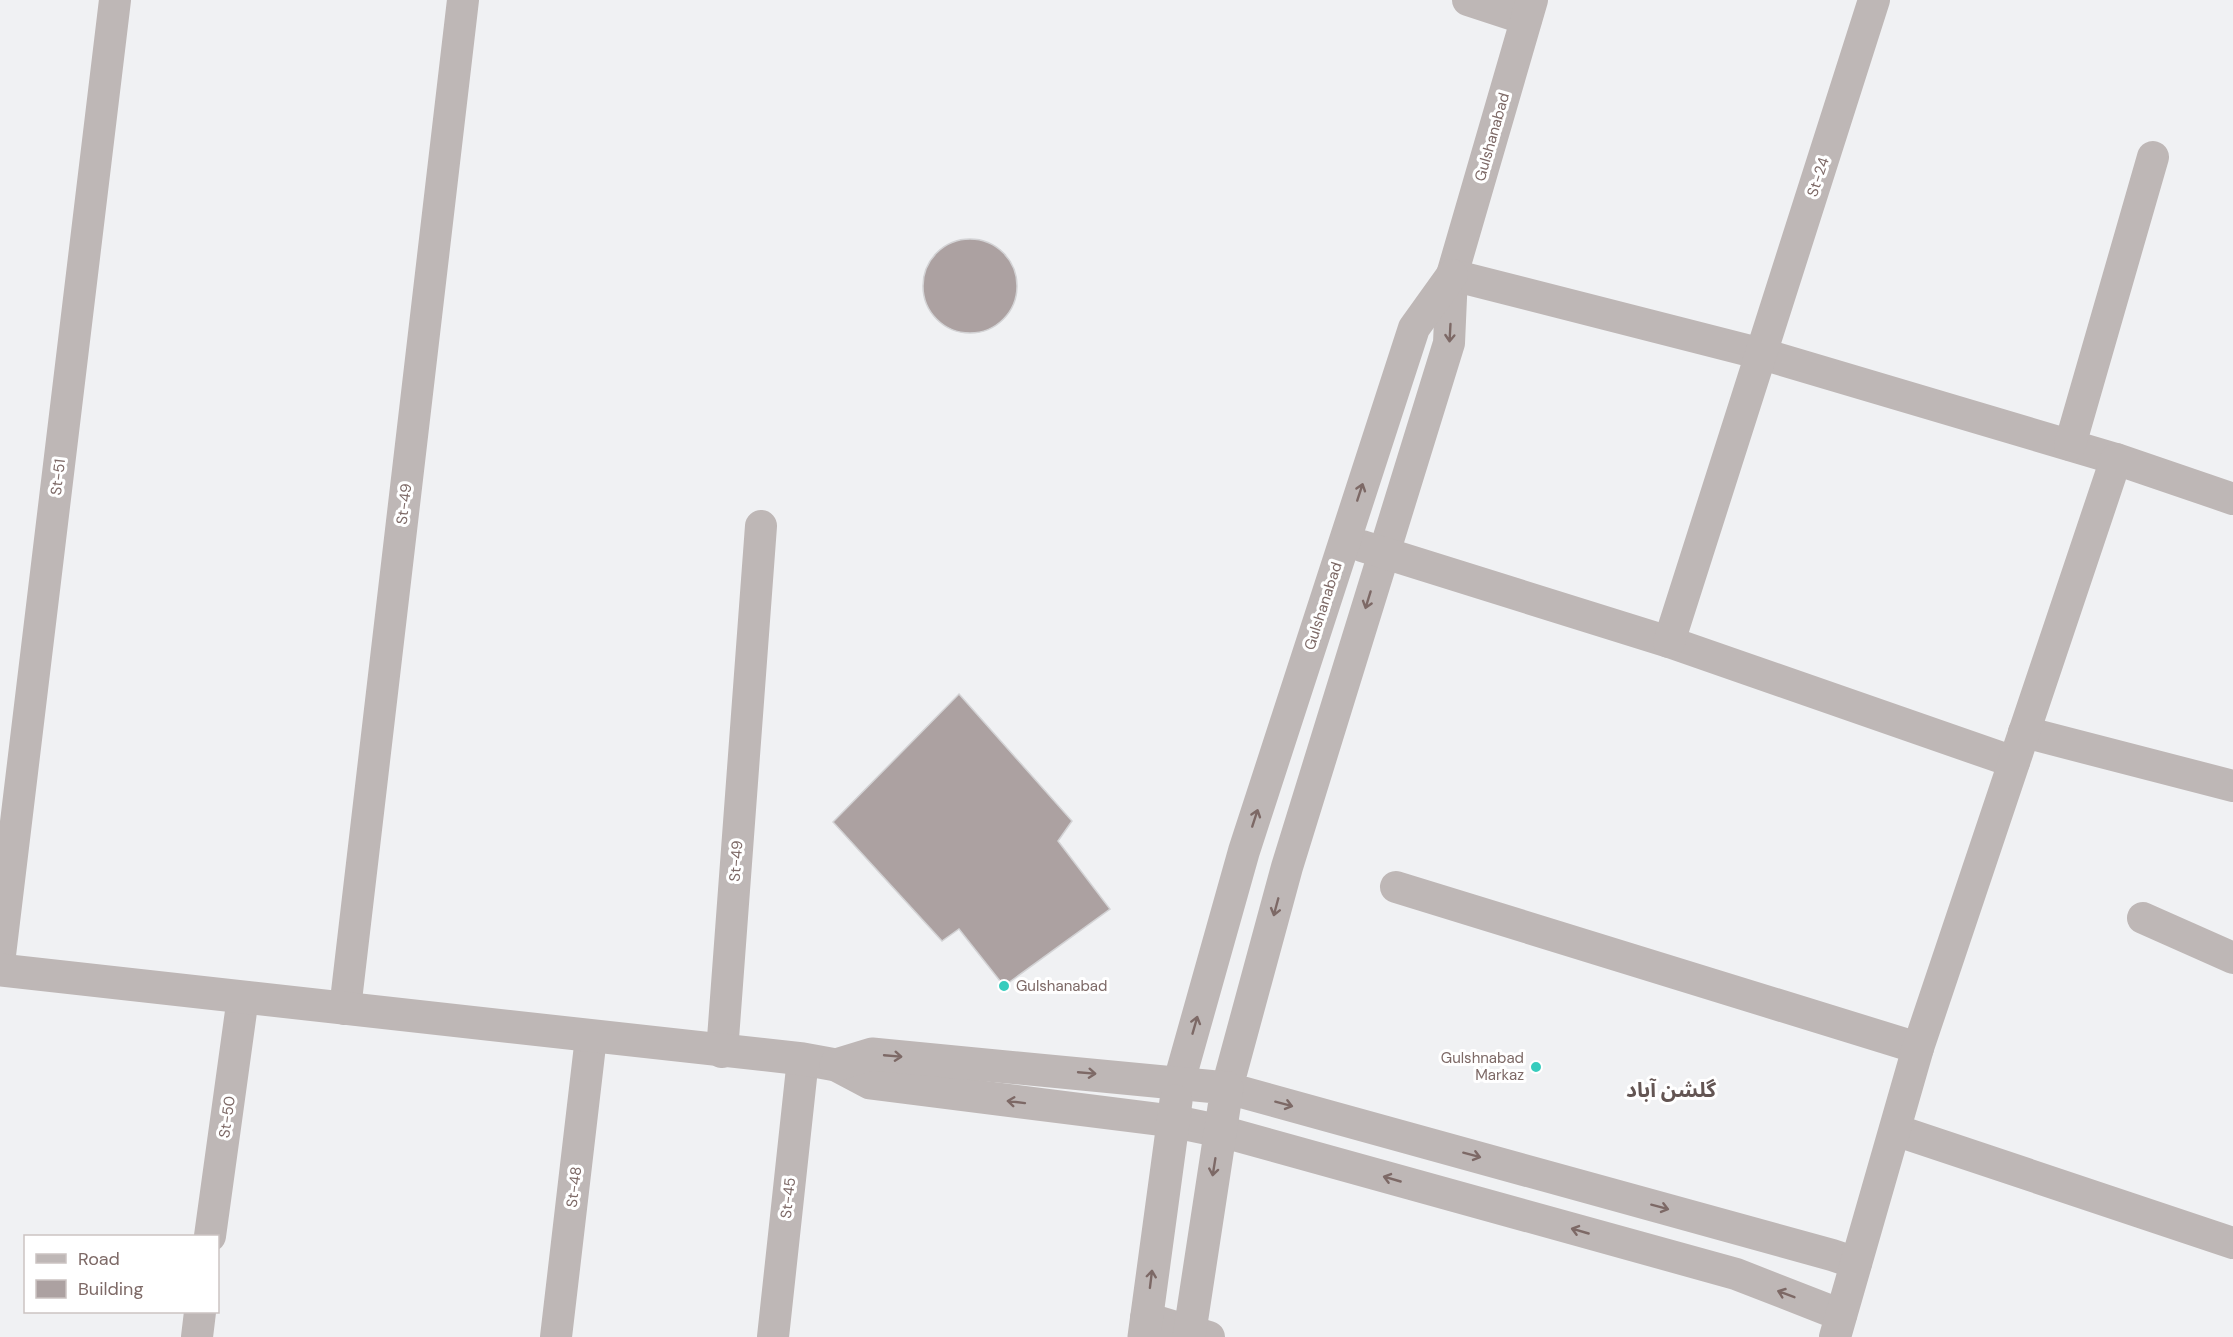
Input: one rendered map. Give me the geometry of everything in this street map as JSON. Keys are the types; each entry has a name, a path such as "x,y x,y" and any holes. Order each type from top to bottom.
{"street":[{"name":"St-51","path":"0,955 115,0"},
{"name":"St-49","path":"345,1009 463,0"},
{"path":"1468,0 1529,10"},
{"name":"St-24","path":"1669,642 1874,0"},
{"name":"Gulshanabad","path":"1196,1335 1227,1088 1287,867 1449,343 1452,274 1529,10"},
{"path":"2070,445 2153,157"},
{"path":"1452,274 1762,354 2116,459 2233,499"},
{"name":"Gulshanabad","path":"1145,1328 1179,1082 1244,851 1414,328 1452,274"},
{"path":"0,970 722,1052 803,1059 836,1065 870,1083 1172,1122 1220,1131 1736,1274 1838,1326 1918,1048 2116,459"},
{"name":"St-49","path":"722,1052 761,526"},
{"path":"1344,540 1669,642 2014,762"},
{"path":"2024,732 2233,786"},
{"path":"1244,851 1287,867"},
{"path":"1396,887 1918,1048"},
{"path":"2143,918 2233,958"},
{"name":"St-50","path":"210,1235 243,998"},
{"name":"St-48","path":"556,1337 591,1037"},
{"path":"836,1065 872,1054 1227,1088 1856,1263"},
{"name":"St-45","path":"773,1337 803,1059"},
{"path":"1895,1130 2233,1243"},
{"path":"197,1337 200,1313"},
{"path":"1145,1328 1196,1335"}],"building":[{"path":"970,239 988,243 1003,253 1013,268 1017,286 1013,304 1003,319 988,329 970,333 952,329 937,319 927,304 923,286 927,268 937,253 952,243"},
{"path":"959,694 1072,821 1058,841 1110,909 1004,986 959,929 942,941 833,822"}],"place":[{"name":"Gulshanabad","path":"1004,986"},
{"name":"Gulshnabad Markaz","path":"1536,1067"}],"district":[{"name":"گلشن آباد","path":"1671,1090"}]}
